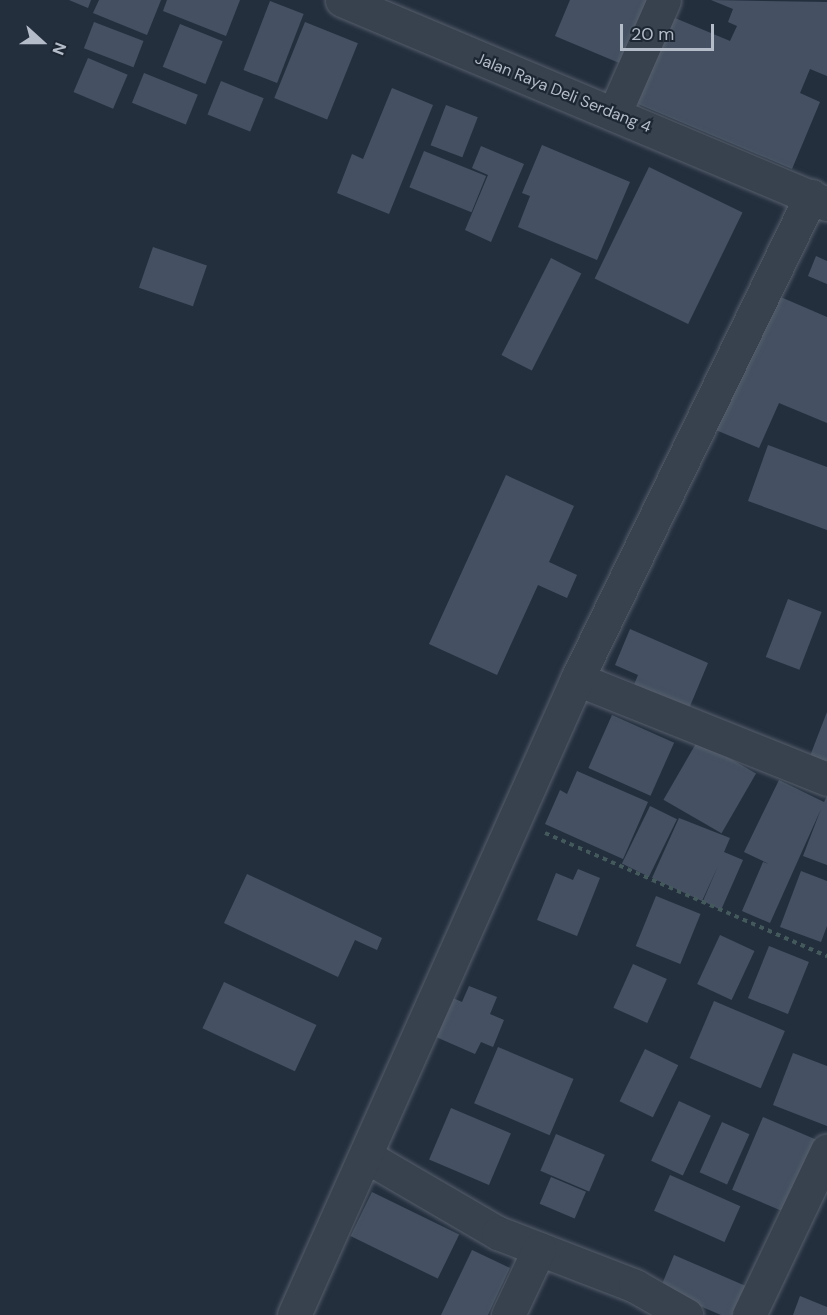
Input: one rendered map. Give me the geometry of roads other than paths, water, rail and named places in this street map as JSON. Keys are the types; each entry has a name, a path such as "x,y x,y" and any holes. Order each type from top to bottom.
{"street":[{"name":"Jalan Raya Deli Serdang 4","path":"342,0 392,10 614,114 807,194"},
{"path":"614,114 664,0"},
{"path":"294,1315 577,679 807,194"},
{"path":"577,679 827,779"},
{"path":"749,1315 827,1151"},
{"path":"366,1156 498,1233 635,1286 686,1315"},
{"path":"508,1315 539,1249"}]}
